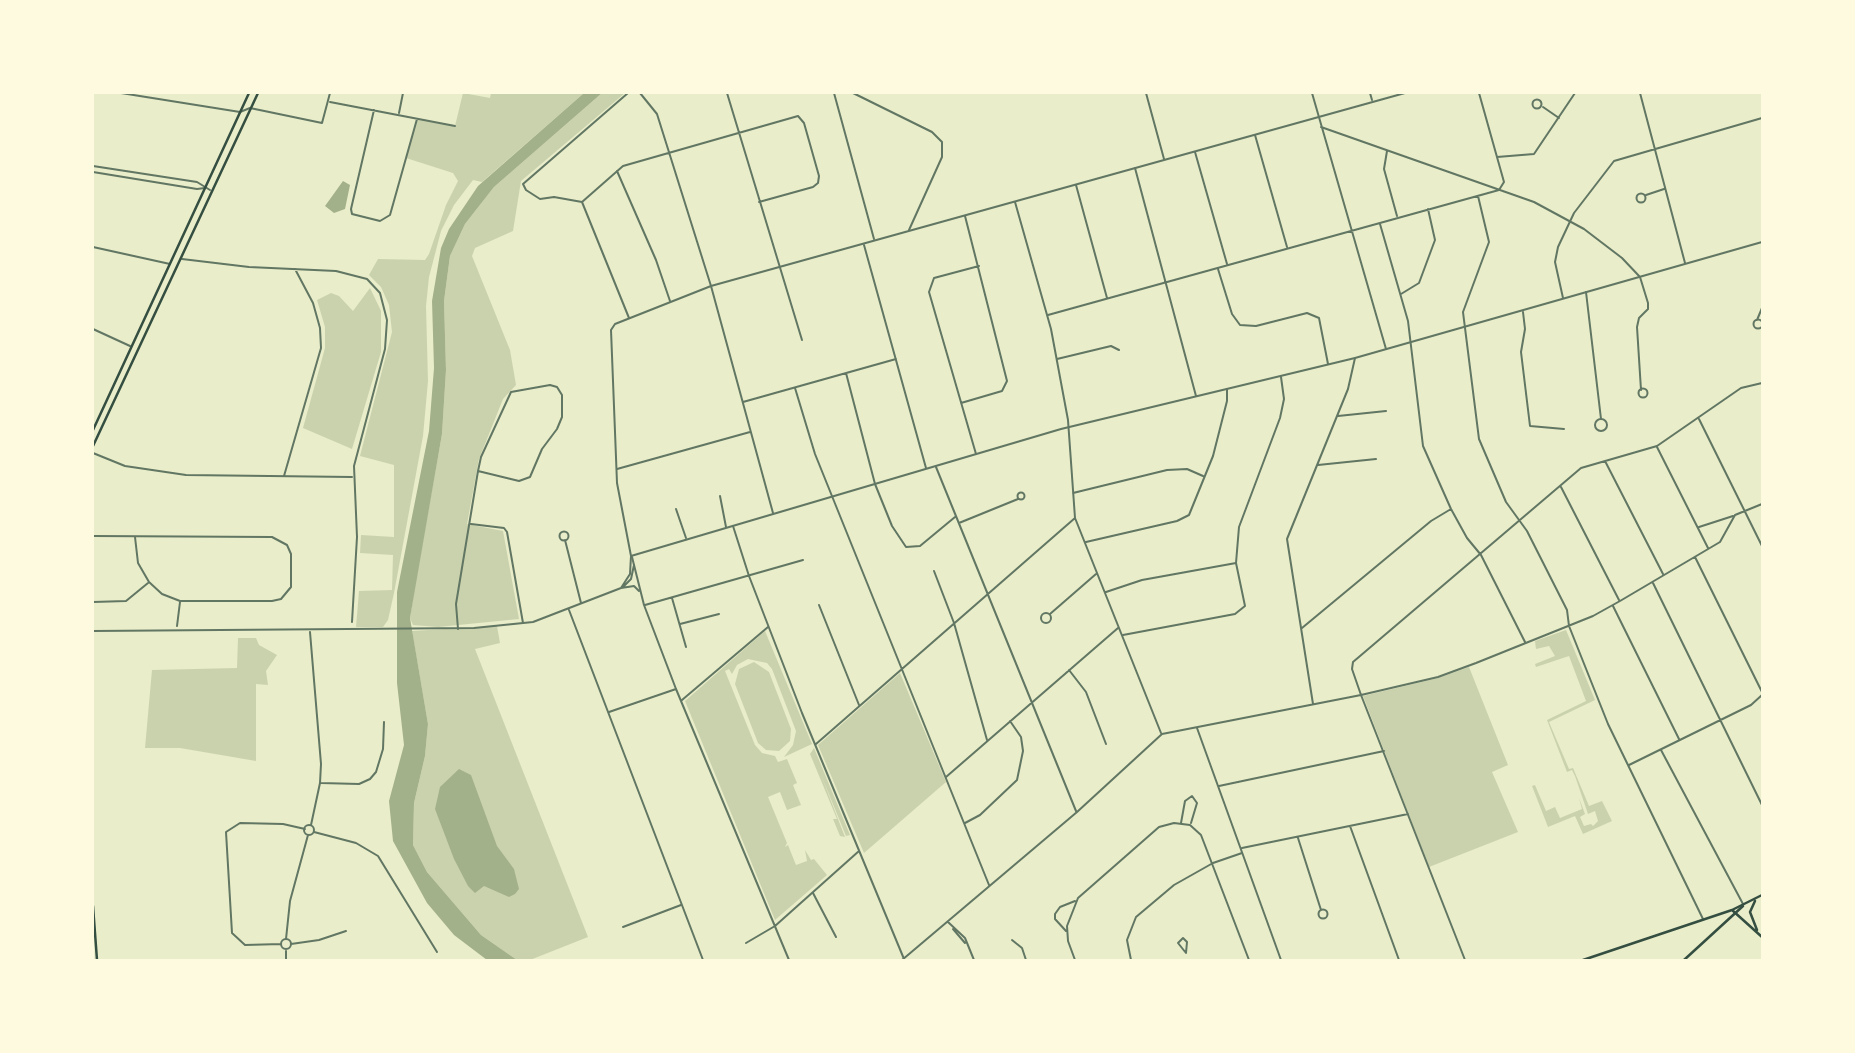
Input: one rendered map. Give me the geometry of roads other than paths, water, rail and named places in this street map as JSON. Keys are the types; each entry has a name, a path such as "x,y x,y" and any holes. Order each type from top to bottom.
{"main road":[{"path":"93,430 249,93"},
{"path":"93,446 258,93"},
{"path":"1583,960 1732,910 1762,895"},
{"path":"1757,898 1750,912 1761,935"},
{"path":"1684,960 1736,915 1743,905"},
{"path":"93,906 97,960"},
{"path":"1732,910 1761,935"}],"street":[{"path":"121,93 240,113 250,108 324,122 330,93"},
{"path":"398,114 402,93"},
{"path":"582,202 554,197 540,200 526,190 523,184 628,93"},
{"path":"640,93 657,114 711,286 773,514"},
{"path":"727,93 802,340"},
{"path":"834,93 874,240"},
{"path":"853,93 932,132 942,142 942,157 908,231"},
{"path":"1146,93 1164,160"},
{"path":"1311,93 1386,349"},
{"path":"1370,93 1373,101"},
{"path":"789,960 681,701 639,591 616,469 611,330 615,324 711,286 1405,93"},
{"path":"1048,315 1499,190 1504,182 1479,93"},
{"path":"1496,157 1534,154 1575,93"},
{"path":"1640,93 1685,264"},
{"path":"329,102 455,126"},
{"path":"1541,106 1559,118"},
{"path":"374,110 352,214 385,220 390,215 417,118"},
{"path":"582,202 617,171 667,152 794,116 801,118 819,176 818,183 813,187 759,202"},
{"path":"1563,298 1555,262 1570,222 1614,161 1762,118"},
{"path":"1321,127 1534,202 1570,222 1622,258 1640,277 1648,309 1639,318 1637,327 1641,390"},
{"path":"1254,135 1287,248"},
{"path":"1388,150 1384,169 1397,217"},
{"path":"1195,151 1227,265"},
{"path":"93,166 197,182 212,191"},
{"path":"1135,168 1168,282 1196,397"},
{"path":"617,171 656,260 670,302"},
{"path":"93,172 197,189 205,188"},
{"path":"1075,184 1108,299"},
{"path":"1645,196 1665,189"},
{"path":"1478,195 1489,242 1463,312 1479,439 1506,502 1520,521 1567,610 1569,626 1629,766 1704,920"},
{"path":"1015,201 1048,315 1068,428 1075,517 1162,734"},
{"path":"582,202 629,318"},
{"path":"1400,294 1419,283 1424,274 1435,240 1428,209"},
{"path":"961,403 1002,391 1007,386 965,215"},
{"path":"1380,223 1411,342 1423,446 1451,509 1481,555 1526,643"},
{"path":"631,556 1068,428 1355,358 1762,242"},
{"path":"863,243 926,469"},
{"path":"93,247 170,264"},
{"path":"181,259 249,267 295,268 362,277 371,281 380,293 387,320 385,349 356,452 353,477 357,537 352,622"},
{"path":"976,455 929,292 934,278 979,266"},
{"path":"284,477 321,348 320,328 313,303 295,268"},
{"path":"1217,268 1232,314 1240,325 1256,326 1307,313 1319,318 1328,364"},
{"path":"1586,292 1601,419"},
{"path":"1757,320 1762,308"},
{"path":"1523,310 1525,329 1521,352 1530,426 1564,429"},
{"path":"93,329 131,346"},
{"path":"1056,359 1111,345 1119,350"},
{"path":"1313,705 1287,539 1348,388 1355,358"},
{"path":"742,402 896,359"},
{"path":"846,373 875,484 892,526 906,547 920,546 956,517"},
{"path":"1122,635 1242,611 1245,606 1236,563 1239,527 1280,418 1284,399 1280,376"},
{"path":"1465,960 1361,695 1352,669 1353,662 1588,464 1657,446 1741,388 1762,383"},
{"path":"458,629 456,604 478,471 481,457 511,392 550,385 557,387 562,395 562,417 557,429 542,449 530,477 519,481 478,471"},
{"path":"113,386 119,389"},
{"path":"795,387 811,442 832,497 989,886"},
{"path":"1085,542 1177,522 1189,515 1204,477 1227,401 1227,389"},
{"path":"1337,416 1386,411"},
{"path":"1699,418 1762,546"},
{"path":"616,469 750,432"},
{"path":"1657,446 1709,549"},
{"path":"93,453 117,464 163,472 353,477"},
{"path":"1317,465 1377,459"},
{"path":"1605,460 1664,575"},
{"path":"936,467 1077,812"},
{"path":"1072,494 1167,470 1187,468 1204,477"},
{"path":"1560,485 1620,601"},
{"path":"720,496 726,528"},
{"path":"958,523 1018,499"},
{"path":"1698,527 1762,504"},
{"path":"676,509 687,539"},
{"path":"1301,628 1431,521 1451,509"},
{"path":"733,526 749,576 903,960 1077,812 1162,734 1313,705 1438,677 1569,626 1613,605 1720,542 1735,515"},
{"path":"816,745 1075,517"},
{"path":"470,523 504,528 510,542 523,623"},
{"path":"93,536 277,539 287,545 291,554 292,577 287,594 272,601 180,601 162,594 149,582 138,563 135,537"},
{"path":"565,540 581,604"},
{"path":"621,588 629,574 631,556"},
{"path":"1629,766 1751,705 1762,694 1695,556"},
{"path":"644,605 803,561"},
{"path":"1105,593 1142,580 1236,563"},
{"path":"621,588 631,579 634,565"},
{"path":"934,571 954,623 988,741"},
{"path":"1050,614 1097,573"},
{"path":"93,602 126,601 149,582"},
{"path":"1653,582 1762,805"},
{"path":"93,631 310,632 458,629 523,623 621,588 634,586 639,591"},
{"path":"672,598 686,647"},
{"path":"177,626 180,601"},
{"path":"819,605 860,706"},
{"path":"1613,605 1680,740"},
{"path":"568,609 704,960"},
{"path":"679,624 719,614"},
{"path":"681,701 769,626"},
{"path":"946,777 1119,628"},
{"path":"310,632 320,745 320,783 311,825 314,832"},
{"path":"1069,670 1086,692 1106,744"},
{"path":"608,712 676,688"},
{"path":"964,824 980,815 1017,780 1024,751 1021,737 1010,721"},
{"path":"320,783 359,784 370,779 380,762 384,722"},
{"path":"1196,727 1281,960"},
{"path":"1661,750 1743,905"},
{"path":"1218,786 1384,751"},
{"path":"1181,824 1185,801 1192,796 1197,803 1190,825"},
{"path":"1241,849 1408,814"},
{"path":"286,949 281,944 254,945 238,941 232,933 225,841 229,828 240,823 268,823 304,829 311,825"},
{"path":"1075,960 1067,933 1069,914 1076,901 1159,827 1181,824 1190,825 1201,835 1249,960"},
{"path":"1350,826 1399,960"},
{"path":"304,829 308,835"},
{"path":"281,944 285,939 289,901 308,835 314,832 367,847 384,863 437,952"},
{"path":"1297,837 1321,910"},
{"path":"746,943 775,926 859,850"},
{"path":"1131,960 1127,940 1136,916 1174,885 1213,863 1243,853"},
{"path":"812,892 836,937"},
{"path":"1067,933 1055,919 1055,914 1060,907 1076,901"},
{"path":"623,927 682,905"},
{"path":"948,922 965,938 974,960"},
{"path":"286,960 286,949 291,944 319,940 346,931"},
{"path":"285,939 291,944"},
{"path":"1012,940 1022,948 1026,960"},
{"path":"1186,953 1189,960"}]}
